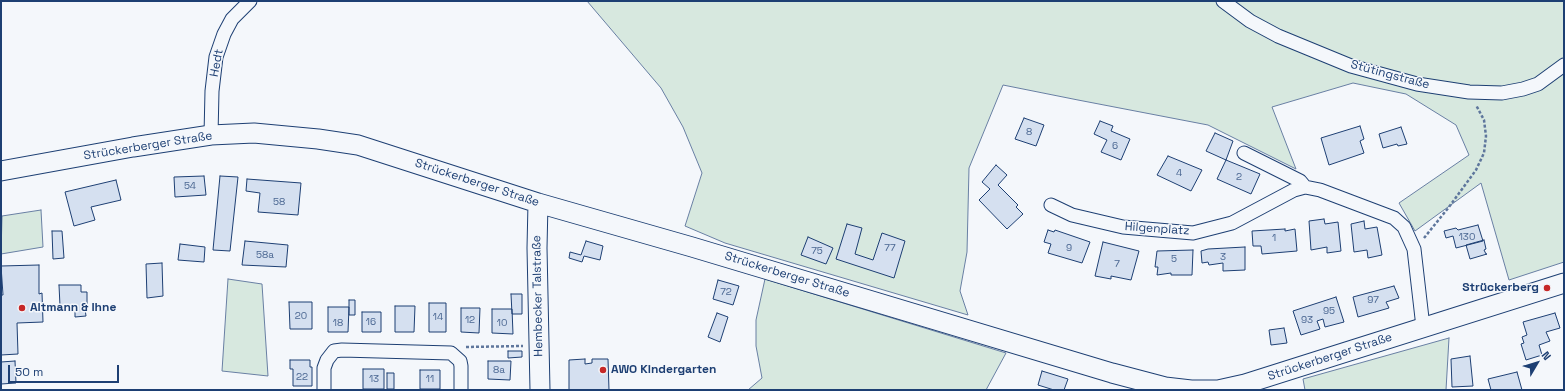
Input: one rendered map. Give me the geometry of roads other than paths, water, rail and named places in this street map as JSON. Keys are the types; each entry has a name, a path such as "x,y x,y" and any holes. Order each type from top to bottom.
{"main road":[{"name":"Strückerberger Straße","path":"1,171 133,147 211,135 254,133 318,138 358,145 538,202 700,249 1112,373 1166,387 1192,390 1218,390 1245,384 1564,283"},
{"name":"Hembecker Talstraße","path":"538,202 537,248 540,390"}],"street":[{"name":"Hedt","path":"211,135 212,92 216,57 224,34 232,19 250,1"},
{"name":"Stütingstraße","path":"1223,1 1250,21 1278,36 1351,66 1417,84 1469,92 1502,93 1523,89 1538,84 1564,65"},
{"path":"1244,153 1300,181 1305,187 1320,190 1394,218 1404,227 1414,249 1422,328"},
{"name":"Hilgenplatz","path":"1051,205 1072,216 1123,228 1193,233 1232,222 1275,199 1294,190 1305,187"},
{"path":"324,390 324,368 326,360 334,351 342,350 451,353 455,356 461,366 461,390"}],"place":[{"name":"Strückerberg","path":"1547,288"},
{"name":"Altmann & Ihne","path":"22,308"},
{"name":"AWO Kindergarten","path":"603,370"}]}
